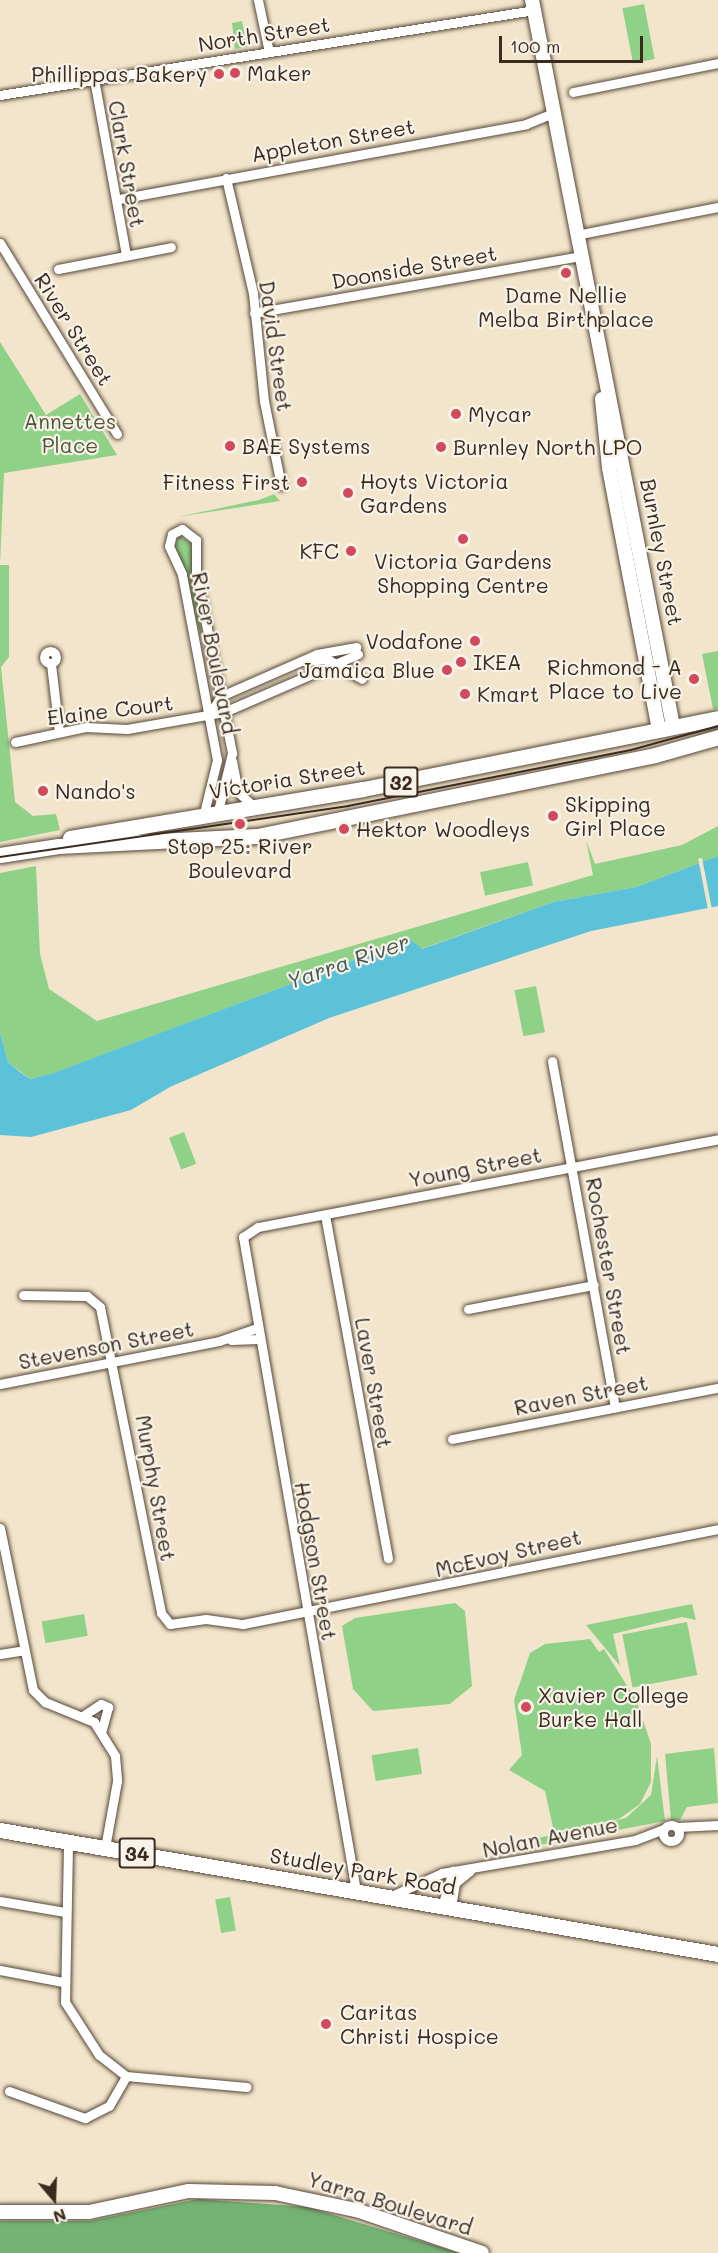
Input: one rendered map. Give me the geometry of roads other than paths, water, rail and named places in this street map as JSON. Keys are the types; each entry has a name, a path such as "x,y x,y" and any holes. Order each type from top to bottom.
{"main road":[{"name":"Burnley Street","path":"533,5 599,352 648,585 666,727"},
{"name":"Burnley Street","path":"599,352 609,468 631,586 666,727"},
{"path":"609,468 624,465"},
{"path":"631,586 648,585"},
{"name":"Victoria Street","path":"0,855 211,812 718,718"},
{"path":"666,727 669,752"},
{"name":"Victoria Street","path":"38,848 202,841 349,818 669,752 718,737"},
{"path":"202,841 211,812"},
{"name":"Studley Park Road","path":"0,1830 718,1954"},
{"name":"Yarra Boulevard","path":"0,2212 89,2212 189,2191 275,2193 356,2210 482,2253"}],"street":[{"path":"258,0 269,52"},
{"name":"North Street","path":"0,95 269,52 533,5"},
{"path":"573,92 718,63"},
{"name":"Clark Street","path":"94,79 119,199 126,255"},
{"name":"Appleton Street","path":"119,199 226,177 526,124 553,113"},
{"name":"David Street","path":"226,177 254,313 281,485"},
{"path":"576,235 718,207"},
{"name":"River Street","path":"0,243 117,434"},
{"name":"Clark Street","path":"58,269 171,247"},
{"name":"Doonside Street","path":"254,313 580,256"},
{"name":"River Boulevard","path":"211,812 217,760 210,714 182,571 169,546 172,534 182,529 196,540 196,574 238,792 253,806"},
{"path":"198,649 210,647"},
{"name":"Elaine Court","path":"15,742 59,732 127,729 224,712 357,650 301,662"},
{"path":"210,714 220,696 301,662 333,663 362,679"},
{"path":"51,664 59,732"},
{"path":"284,669 290,682"},
{"path":"204,677 216,675"},
{"name":"River Boulevard","path":"211,812 231,753"},
{"name":"Rochester Street","path":"552,1061 615,1407"},
{"name":"Young Street","path":"243,1237 254,1228 718,1139"},
{"name":"Laver Street","path":"325,1215 388,1558"},
{"name":"Hodgson Street","path":"243,1237 256,1328 356,1891"},
{"path":"468,1310 594,1285"},
{"name":"Murphy Street","path":"23,1294 94,1299 113,1361 166,1621"},
{"name":"Stevenson Street","path":"219,1341 256,1328"},
{"name":"Stevenson Street","path":"0,1384 219,1341 259,1339"},
{"name":"Raven Street","path":"452,1439 718,1388"},
{"path":"0,1528 24,1650 39,1696 84,1715 102,1730 117,1772 105,1848"},
{"name":"McEvoy Street","path":"166,1621 237,1624 307,1613 459,1584 509,1567 718,1529"},
{"path":"0,1654 24,1650"},
{"path":"84,1715 101,1704 108,1707 102,1730"},
{"path":"664,1834 718,1825"},
{"path":"664,1834 677,1832"},
{"name":"Nolan Avenue","path":"389,1897 419,1880 453,1871 472,1870 664,1834"},
{"path":"68,1841 63,1982 64,2002 76,2026 108,2066 126,2076 246,2087"},
{"name":"Nolan Avenue","path":"447,1907 455,1883 472,1870"},
{"path":"447,1907 453,1871"},
{"path":"0,1901 64,1912"},
{"path":"0,1970 63,1982"},
{"path":"9,2091 85,2118 109,2106 126,2076"}],"water":[{"path":"718,856 718,906 591,931 329,1018 170,1087 131,1110 31,1137 0,1135 0,1032 8,1062 20,1072 30,1079 51,1074 410,939 422,949 553,902 636,887"}],"tram line":[{"path":"0,857 348,806 631,750 718,726"}],"place":[{"name":"Maker","path":"235,73"},
{"name":"Phillippas Bakery","path":"219,74"},
{"name":"Dame Nellie Melba Birthplace","path":"566,273"},
{"name":"Mycar","path":"456,414"},
{"name":"BAE Systems","path":"230,446"},
{"name":"Burnley North LPO","path":"441,447"},
{"name":"Fitness First","path":"302,482"},
{"name":"Hoyts Victoria Gardens","path":"348,493"},
{"name":"Victoria Gardens Shopping Centre","path":"463,539"},
{"name":"KFC","path":"351,551"},
{"name":"Vodafone","path":"475,641"},
{"name":"IKEA","path":"461,662"},
{"name":"Jamaica Blue","path":"447,670"},
{"name":"Richmond - A Place to Live","path":"694,679"},
{"name":"Kmart","path":"465,694"},
{"name":"Nando's","path":"43,791"},
{"name":"Skipping Girl Place","path":"553,816"},
{"name":"Stop 25: River Boulevard","path":"240,824"},
{"name":"Hektor Woodleys","path":"344,829"},
{"name":"Xavier College Burke Hall","path":"526,1707"},
{"name":"Caritas Christi Hospice","path":"326,2024"}],"park label":[{"name":"Annettes Place","path":"70,433"}],"water label":[{"name":"Yarra River","path":"348,961"}]}
